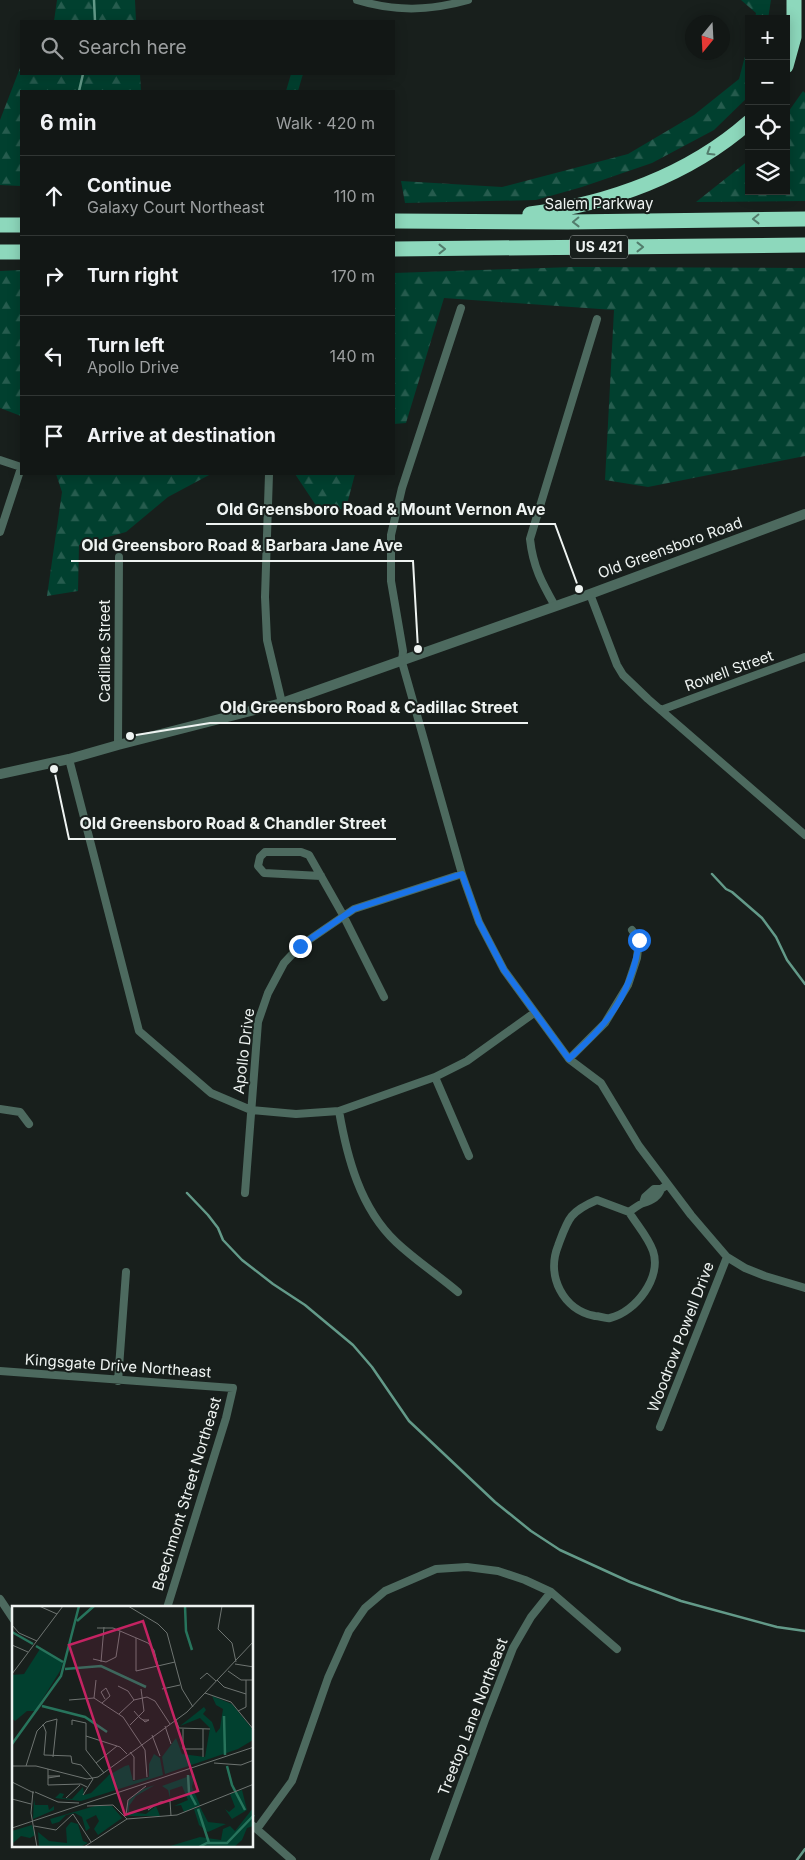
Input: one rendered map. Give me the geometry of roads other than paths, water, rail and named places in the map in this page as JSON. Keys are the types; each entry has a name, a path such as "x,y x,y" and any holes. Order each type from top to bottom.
{"highway":[{"path":"788,60 794,37 794,0"},
{"path":"803,0 805,12"},
{"path":"482,221 574,206 638,186 677,170 702,156 725,142 745,125"},
{"name":"Salem Parkway","path":"395,222 805,219"},
{"path":"0,225 20,225"},
{"name":"US 421","path":"395,249 805,246"},
{"path":"0,252 20,252"}],"street":[{"path":"357,0 379,7 413,10 468,0"},
{"path":"460,308 402,488 391,535 391,581 404,651 402,662 462,874 479,922 504,970 569,1059 601,1083 639,1146 691,1215 727,1257 745,1268 764,1276 805,1288"},
{"path":"555,606 539,579 532,557 530,540 597,319"},
{"path":"0,460 20,467"},
{"path":"0,532 20,470"},
{"path":"269,475 265,597 266,623 267,640 282,703"},
{"name":"Old Greensboro Road","path":"0,774 69,759 282,703 402,662 805,514"},
{"name":"Cadillac Street","path":"118,745 119,557"},
{"path":"590,594 617,665 636,689 805,835"},
{"name":"Rowell Street","path":"662,710 805,657"},
{"path":"69,759 139,1031 211,1093 251,1110 296,1114 339,1111 435,1076 467,1060 534,1013"},
{"path":"321,876 264,873 258,866 260,857 265,852 301,852 309,855 344,915 384,997"},
{"name":"Apollo Drive","path":"245,1193 258,1022 262,1007 276,976 291,954 354,909 462,874"},
{"path":"569,1059 605,1023 628,984 637,958 639,940 632,930"},
{"path":"435,1076 469,1156"},
{"path":"0,1109 20,1112 29,1124"},
{"path":"339,1111 344,1142 356,1180 373,1215 395,1241 458,1292"},
{"path":"629,1212 643,1203 649,1203 668,1184"},
{"path":"597,1200 629,1212 650,1243 654,1253 653,1273 645,1294 629,1308 609,1318 588,1314 572,1306 558,1289 553,1270 556,1252 567,1221 579,1208 597,1200"},
{"name":"Woodrow Powell Drive","path":"660,1427 727,1257"},
{"path":"118,1380 126,1272"},
{"name":"Kingsgate Drive Northeast","path":"0,1371 233,1388"},
{"name":"Beechmont Street Northeast","path":"168,1606 226,1418 233,1388"},
{"path":"292,1860 255,1827 292,1781 328,1678 349,1631 365,1608 385,1591 436,1569 467,1567 498,1571 525,1580 551,1592 617,1649"},
{"name":"Treetop Lane Northeast","path":"434,1860 484,1720 513,1648 531,1617 551,1592"},
{"path":"0,1598 12,1617"}],"waterway":[{"path":"94,0 95,20"},
{"path":"79,90 83,75"},
{"path":"712,874 726,889 762,918 776,937 787,960 805,984"},
{"path":"187,1193 208,1215 218,1228 223,1240 242,1260 273,1284 305,1305 353,1345 372,1367 409,1421 495,1502 531,1531 560,1550 630,1582 681,1601 777,1627 805,1631"},
{"path":"797,1860 805,1849"}],"place":[{"name":"Old Greensboro Road & Mount Vernon Ave","path":"579,589"},
{"name":"Old Greensboro Road & Barbara Jane Ave","path":"418,649"},
{"name":"Old Greensboro Road & Cadillac Street","path":"130,736"},
{"name":"Old Greensboro Road & Chandler Street","path":"54,769"}]}
